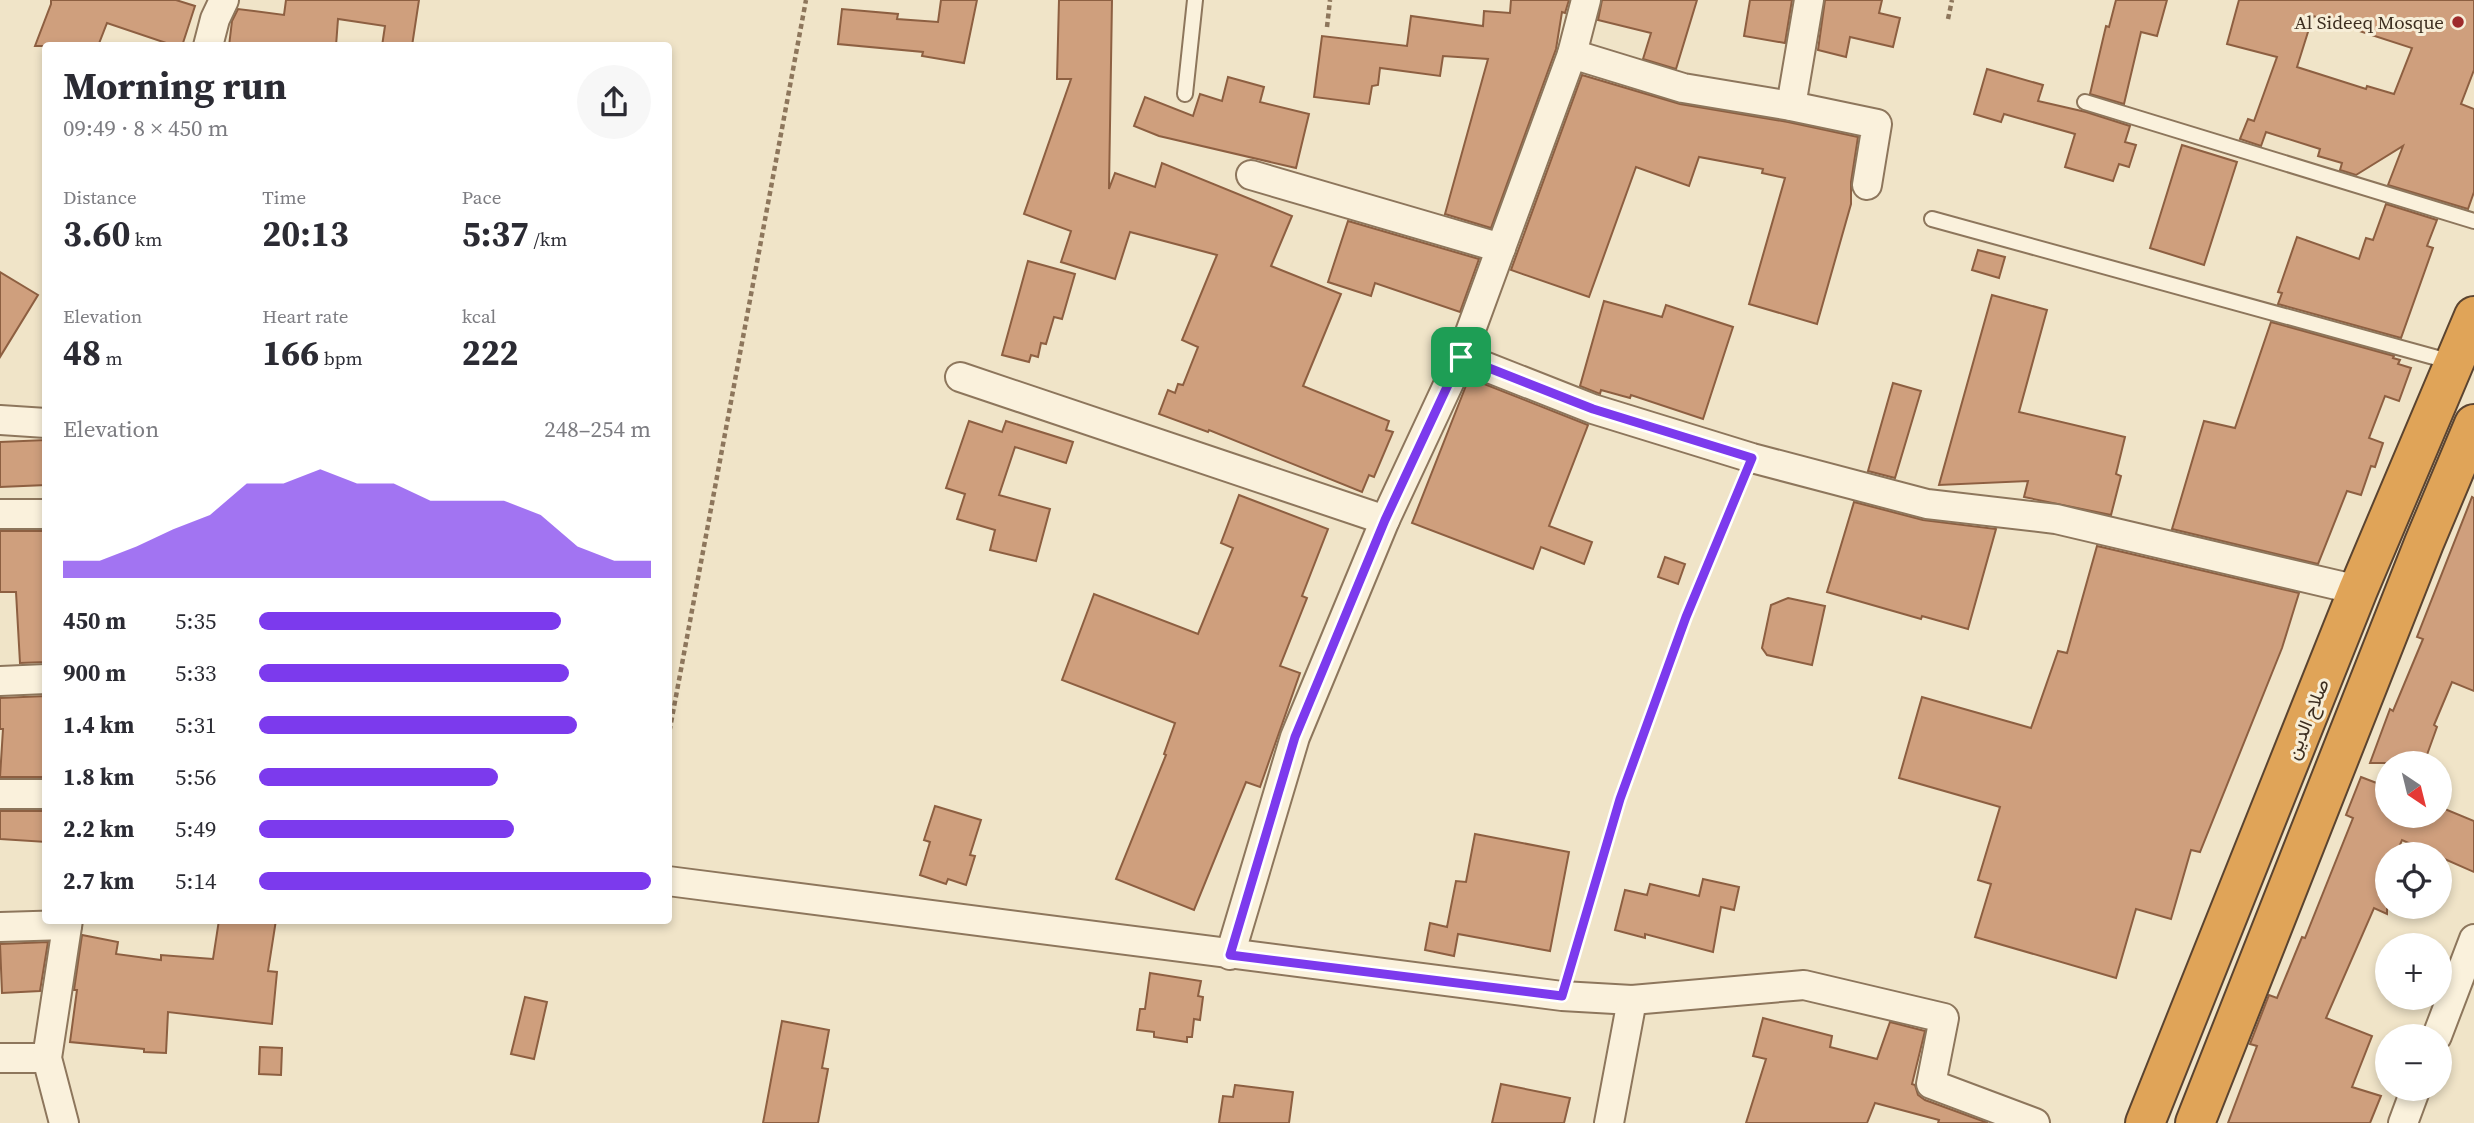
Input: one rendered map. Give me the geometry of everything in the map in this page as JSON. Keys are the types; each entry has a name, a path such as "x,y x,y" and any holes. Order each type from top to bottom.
{"highway":[{"name":"صلاح الدين","path":"2145,1123 2358,590 2474,316"},
{"path":"2195,1123 2424,543 2474,424"}],"street":[{"path":"209,42 215,19 224,0"},
{"path":"1230,955 1295,737 1385,520 1461,357 1572,54 1586,0"},
{"path":"1791,106 1810,0"},
{"path":"1572,54 1683,88 1877,124 1867,185"},
{"path":"1251,174 1501,248"},
{"path":"1461,357 1593,409 1752,458 1927,504 2056,519 2358,590"},
{"path":"960,377 1385,520"},
{"path":"0,420 42,423"},
{"path":"0,514 42,514"},
{"path":"0,681 42,679"},
{"path":"0,794 42,794"},
{"path":"672,882 1562,996 1632,1000 1804,985 1944,1017 1931,1084 2035,1123"},
{"path":"0,927 51,924"},
{"path":"64,1123 47,1058 68,924"},
{"path":"2442,1024 2474,939"},
{"path":"1609,1123 1632,1000"},
{"path":"0,1058 47,1058"},
{"path":"2403,1123 2412,1101"}],"lane":[{"path":"1185,94 1195,0"},
{"path":"2085,102 2474,221"},
{"path":"1932,219 2453,363"}],"path":[{"path":"672,718 806,0"},
{"path":"1327,27 1330,0"},
{"path":"1948,19 1952,0"},
{"path":"1562,996 1620,799 1686,617 1752,458"}],"building":[{"path":"51,0 176,0 195,6 183,42 163,42 107,23 100,42 42,42 42,46 35,46"},
{"path":"286,0 419,0 413,42 383,42 385,26 338,19 336,42 229,42 232,21 238,9 284,15"},
{"path":"941,0 977,0 964,63 922,56 923,52 838,44 842,9 898,14 897,19 938,22"},
{"path":"1059,0 1112,0 1109,189 1115,173 1155,187 1162,163 1292,216 1271,266 1341,294 1303,386 1389,421 1386,430 1393,432 1374,477 1369,475 1362,492 1209,430 1208,432 1159,414 1168,390 1175,393 1178,384 1183,385 1198,347 1182,340 1217,255 1130,232 1115,279 1061,262 1071,231 1024,214 1071,79 1057,79"},
{"path":"1511,0 1569,0 1565,13 1562,12 1556,49 1491,228 1445,214 1488,59 1443,56 1440,76 1380,68 1378,85 1372,86 1369,104 1314,97 1322,36 1407,46 1411,16 1483,26 1484,11 1510,13"},
{"path":"1602,0 1697,0 1676,69 1643,59 1651,33 1598,20"},
{"path":"1750,0 1792,0 1785,43 1744,36"},
{"path":"1825,0 1882,0 1879,13 1900,18 1893,47 1850,37 1846,57 1818,50"},
{"path":"2116,0 2167,0 2157,36 2141,32 2124,104 2090,94 2106,26 2109,27"},
{"path":"2239,0 2474,0 2474,70 2461,104 2474,109 2474,192 2468,209 2388,185 2403,146 2356,175 2340,170 2342,163 2318,156 2320,149 2266,132 2261,146 2240,139 2248,119 2254,121 2277,57 2227,44","holes":["2313,16 2412,48 2394,94 2367,86 2366,89 2297,67"]},
{"path":"1987,69 2043,85 2038,101 2130,126 2125,142 2136,145 2129,167 2119,164 2113,181 2065,167 2075,134 2004,114 2001,122 1974,114"},
{"path":"1582,75 1680,104 1858,137 1851,182 1851,204 1817,324 1749,304 1785,178 1762,173 1763,169 1699,157 1689,186 1636,167 1589,297 1511,270"},
{"path":"1228,77 1264,87 1260,102 1309,114 1296,168 1159,136 1134,126 1145,97 1193,116 1200,94 1222,101"},
{"path":"2182,145 2237,162 2204,265 2150,248"},
{"path":"2386,204 2437,220 2427,246 2433,248 2401,338 2278,304 2282,293 2278,292 2297,237 2359,259 2366,238 2373,240"},
{"path":"1348,221 1479,259 1460,312 1375,283 1371,296 1328,282"},
{"path":"1978,250 2005,257 1999,278 1972,270"},
{"path":"1028,261 1075,274 1062,319 1054,317 1046,344 1041,343 1038,357 1031,355 1029,362 1002,355"},
{"path":"0,272 38,295 0,357"},
{"path":"1992,295 2047,310 2019,412 2125,437 2116,474 2121,476 2111,515 2024,497 2028,481 1939,485"},
{"path":"1604,301 1662,317 1666,305 1733,327 1703,419 1631,395 1630,398 1601,390 1600,394 1580,386"},
{"path":"2271,322 2394,356 2393,358 2400,360 2398,364 2411,368 2399,401 2385,396 2369,438 2383,443 2375,467 2371,466 2361,495 2347,491 2318,564 2172,529 2204,421 2235,428"},
{"path":"1469,378 1588,425 1549,526 1592,542 1584,564 1541,547 1533,569 1412,523"},
{"path":"1893,383 1921,391 1895,478 1868,471"},
{"path":"969,421 1002,432 1006,421 1073,442 1066,463 1015,447 999,495 1050,509 1036,561 990,550 995,530 957,519 965,494 946,488"},
{"path":"42,440 42,485 0,487 0,442"},
{"path":"1239,495 1328,529 1302,596 1307,598 1280,666 1300,673 1260,787 1246,782 1194,910 1116,879 1166,755 1164,754 1175,723 1062,680 1094,594 1198,634 1233,548 1221,543"},
{"path":"2472,497 2474,691 2452,682 2434,725 2437,727 2428,751 2375,751 2375,763 2370,763 2390,709 2393,711 2423,639 2417,637"},
{"path":"1854,502 1923,520 1996,529 1968,629 1922,616 1921,619 1827,592"},
{"path":"0,531 42,531 42,662 20,663 16,592 0,592"},
{"path":"2097,546 2299,593 2282,648 2200,852 2191,850 2171,919 2136,909 2116,978 1975,937 1991,884 1978,880 2000,807 1899,778 1922,697 2031,728 2058,651 2067,653"},
{"path":"1665,557 1685,564 1678,584 1658,577"},
{"path":"1788,598 1825,606 1812,665 1767,655 1762,648 1771,605"},
{"path":"42,696 42,777 0,777 3,729 0,729 0,698"},
{"path":"2361,777 2375,782 2375,828 2452,828 2452,812 2474,821 2474,872 2452,862 2452,842 2375,842 2375,908 2326,1018 2372,1036 2352,1087 2375,1094 2375,1101 2379,1101 2370,1123 2228,1123 2257,1046 2250,1044 2269,995 2277,998 2302,937 2305,938 2353,818 2346,815"},
{"path":"935,806 981,820 970,855 975,856 966,885 948,879 946,884 920,875 930,842 924,840"},
{"path":"0,811 42,811 42,842 0,839"},
{"path":"1475,834 1569,852 1550,951 1458,934 1454,956 1425,950 1430,923 1447,927 1456,881 1466,882"},
{"path":"1703,879 1739,887 1734,910 1721,907 1713,952 1645,934 1645,938 1615,930 1625,890 1647,895 1650,884 1699,896"},
{"path":"218,924 275,924 268,971 277,972 272,1024 168,1012 166,1053 70,1042 82,935 118,942 116,954 161,960 161,955 213,959"},
{"path":"48,942 40,991 2,993 0,944"},
{"path":"1150,973 1201,981 1198,996 1203,997 1200,1020 1194,1019 1192,1037 1187,1037 1187,1042 1154,1037 1154,1032 1137,1030 1140,1009 1145,1009"},
{"path":"525,997 547,1002 534,1059 511,1054"},
{"path":"1763,1018 1832,1036 1830,1047 1877,1059 1890,1022 1925,1031 1912,1084 1915,1085 1918,1095 1988,1123 1938,1123 1939,1120 1875,1103 1867,1123 1746,1123 1766,1059 1753,1056"},
{"path":"782,1021 829,1030 822,1068 828,1069 818,1123 763,1123"},
{"path":"260,1047 282,1048 281,1075 259,1074"},
{"path":"1501,1084 1570,1098 1564,1123 1492,1123"},
{"path":"1235,1085 1293,1092 1289,1123 1219,1123 1223,1096 1233,1097"}],"place":[{"name":"Al Sideeq Mosque","path":"2458,22"}],"route":[{"path":"1461,357 1593,409 1752,458 1686,617 1620,799 1562,996 1230,955 1295,737 1385,520 1461,357"}]}
